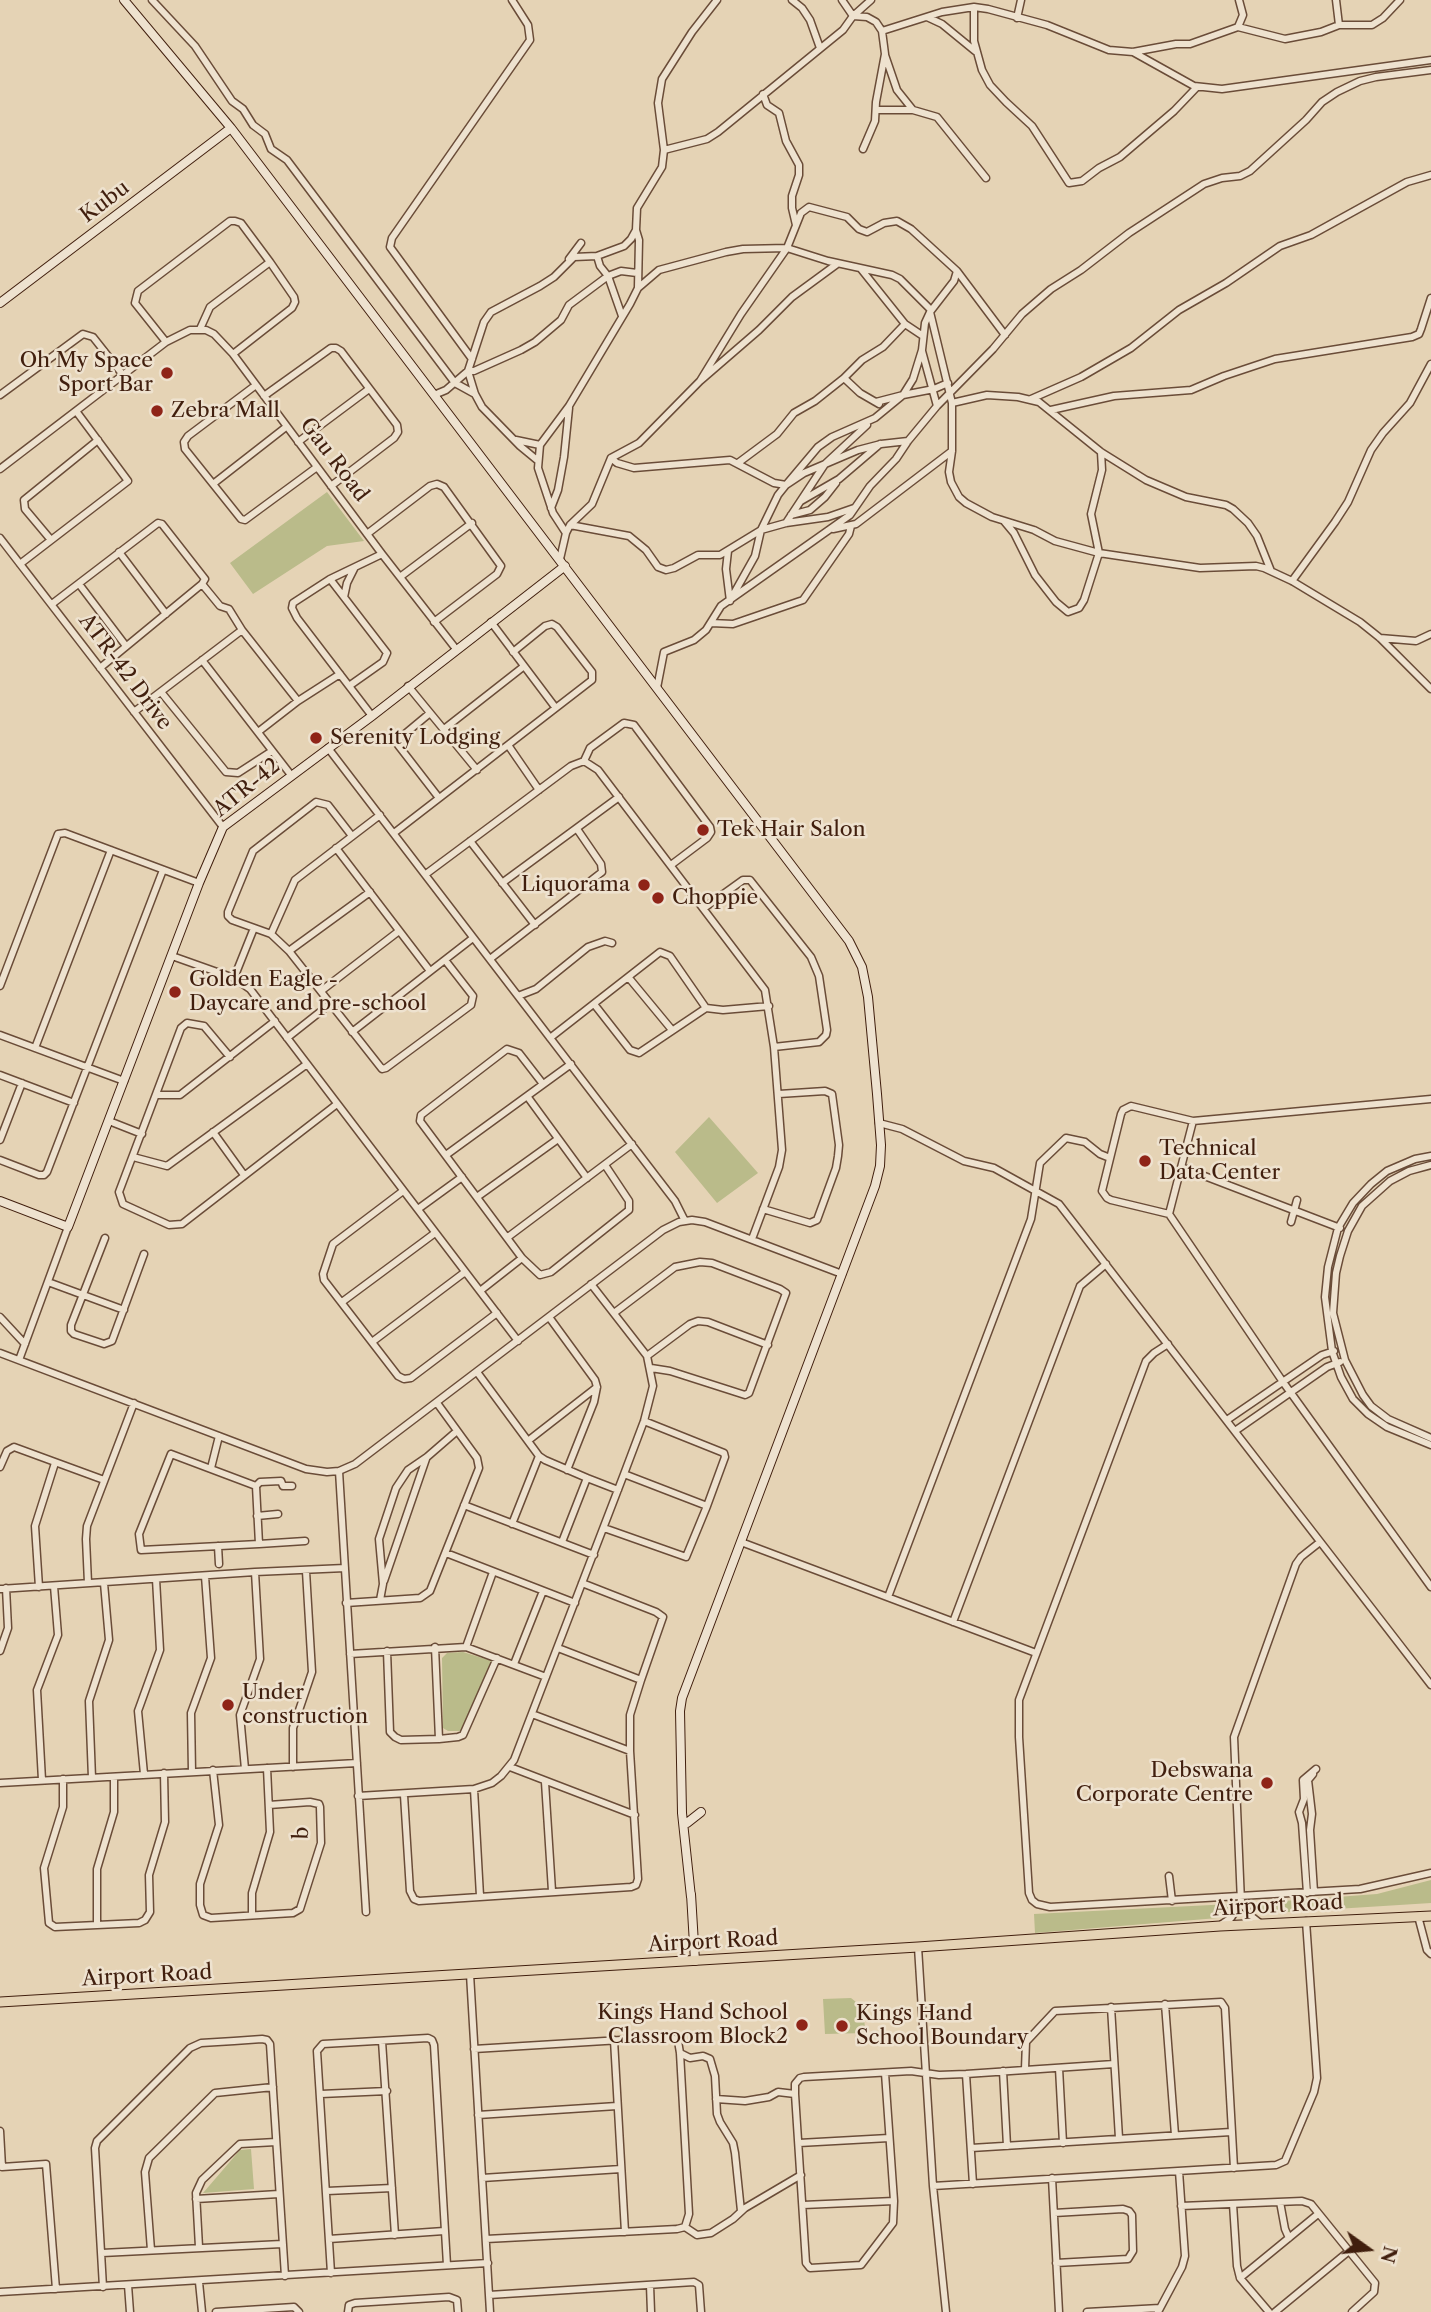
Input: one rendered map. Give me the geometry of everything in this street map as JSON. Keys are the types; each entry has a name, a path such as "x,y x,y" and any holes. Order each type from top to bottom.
{"main road":[{"path":"124,0 231,128 563,563 856,952 862,967 868,997 880,1166 875,1186 682,1698 682,1813 691,1897"},
{"path":"216,139 222,127 220,114"},
{"name":"Kubu","path":"0,303 231,128"},
{"name":"ATR-42","path":"68,1227 199,883 223,827 372,716 563,563"},
{"path":"0,1201 68,1227"},
{"path":"682,1770 695,1961"},
{"path":"686,1804 700,1812 687,1823"},
{"name":"Airport Road","path":"0,2002 695,1961 1220,1926 1427,1916"}],"street":[{"path":"152,0 195,46 232,101 246,113 253,125 265,134 271,149 287,160 455,383 475,394"},
{"path":"472,361 464,346 390,247 392,238 530,40 528,25 512,0"},
{"path":"638,288 637,208 662,167 664,150 657,103 662,79 692,32 717,0"},
{"path":"792,0 810,20 820,48"},
{"path":"842,0 853,16 876,22 882,31 885,54 897,90 913,110"},
{"path":"664,150 707,139 842,30 871,0"},
{"path":"1017,19 1021,0"},
{"path":"1239,0 1243,15 1253,32"},
{"path":"1336,0 1339,25"},
{"path":"882,31 925,17 974,7 1047,25 1110,50 1133,52 1190,44 1238,27 1285,39 1321,32 1339,25 1372,25 1384,18 1400,0"},
{"path":"974,7 976,53 990,85 1032,126 1069,183 1082,181 1119,157 1174,111 1197,87"},
{"path":"1238,27 1243,15"},
{"path":"925,17 942,24 976,53"},
{"path":"1133,52 1185,83 1222,89 1431,60"},
{"path":"863,149 875,121 885,54"},
{"path":"657,688 664,652 694,640 706,631 721,606 830,530 857,507 870,486 896,459 937,406 1015,322 1051,289 1204,184 1250,171 1337,92 1376,77 1431,70"},
{"path":"763,94 767,105 779,113 786,141 799,165 799,175 792,196 796,225"},
{"path":"876,110 913,110 937,117 986,178"},
{"path":"1031,399 1081,377 1131,348 1179,310 1226,283 1280,246 1311,235 1406,182 1431,175"},
{"path":"700,381 741,314 787,248 801,213 809,207 847,217 859,229 867,232 884,223 897,221 905,224 957,271 1005,335"},
{"path":"166,342 135,303 138,291 230,221 241,223 295,302 292,308 233,354"},
{"path":"569,260 574,257 597,256 624,246 636,230"},
{"path":"434,395 455,383 468,371 484,322 491,312 554,277 581,243"},
{"path":"566,533 551,508 538,468 540,446 569,406 638,288 659,270 703,258 743,249 787,248 837,264 884,272 900,279 930,310 952,403 952,451 948,472 959,497 983,514 1099,553 1200,568 1256,566 1271,571 1341,610 1380,638 1431,689"},
{"path":"597,256 600,266 608,276 622,316"},
{"path":"0,469 166,342 190,330 200,329 210,307 270,262"},
{"path":"563,563 566,533 570,525 592,504 611,458 639,443 700,381 759,330 792,297 837,264"},
{"path":"861,269 905,324 923,336"},
{"path":"468,371 479,369 535,342 561,320 569,305 608,276 621,271 637,273"},
{"path":"786,523 825,464 903,395 913,379 930,310 954,281 957,271"},
{"path":"1051,410 1114,396 1191,390 1275,359 1412,337 1419,334 1431,298"},
{"path":"738,463 777,434 794,413 815,401 862,360 883,347 905,324"},
{"name":"Gau Road","path":"200,329 214,334 233,354 456,649"},
{"path":"0,395 83,334 93,337 124,375"},
{"path":"264,396 331,348 341,351 397,425 398,432 394,438 331,486"},
{"path":"922,350 937,406"},
{"path":"1292,581 1348,502 1371,450 1410,403 1431,364"},
{"path":"468,371 475,394 495,421 537,460"},
{"path":"844,378 884,411"},
{"path":"876,402 934,389 948,383"},
{"path":"256,385 188,436 184,442 185,449 241,519 245,520 317,467"},
{"path":"298,442 369,389"},
{"path":"952,403 987,395 1031,399 1051,410 1101,452 1146,480 1173,493 1233,509 1257,536 1271,571"},
{"path":"551,508 558,490 564,457 569,406"},
{"path":"20,564 127,483 127,477 76,411"},
{"path":"730,601 755,556 761,530 778,495 818,447 832,437 876,418"},
{"path":"213,484 286,427"},
{"path":"51,540 25,509 24,500 98,440"},
{"path":"516,440 540,446"},
{"path":"611,458 617,463 635,467 722,460 738,463 774,483 786,485 804,473 858,450 908,441"},
{"path":"799,502 839,479 881,444"},
{"path":"830,530 859,522 952,451"},
{"path":"1002,520 1014,533 1035,575 1056,602 1068,612 1079,608 1099,553 1091,514 1102,470 1101,452"},
{"path":"792,515 810,510 839,479"},
{"path":"368,534 430,486 437,484 444,487 472,523 500,562 501,569 434,622"},
{"path":"570,525 629,536 646,550 658,567 666,570 698,555 720,555 761,530 786,523 828,517 857,507"},
{"path":"400,577 472,523"},
{"path":"52,604 155,524 162,524 205,579 100,668"},
{"path":"711,623 733,624 803,600 849,534 851,526"},
{"name":"ATR-42 Drive","path":"0,538 223,827"},
{"path":"728,551 726,569 730,601"},
{"path":"119,552 166,614"},
{"path":"372,716 292,608 293,603 330,579 382,554"},
{"path":"344,597 354,569"},
{"path":"330,579 387,653 383,662 349,686"},
{"path":"79,584 126,646"},
{"path":"202,584 219,605 229,609 242,630 298,701"},
{"path":"491,622 555,707"},
{"path":"394,833 592,680 592,672 552,624 545,626 513,652"},
{"path":"134,712 242,630"},
{"path":"1380,638 1416,641 1431,634"},
{"path":"202,660 291,775"},
{"path":"444,729 523,667"},
{"path":"258,732 298,701 340,674"},
{"path":"408,686 477,770"},
{"path":"161,692 226,772 238,773 272,751"},
{"path":"430,713 400,738 398,745 439,798"},
{"path":"426,874 571,766 584,761 590,748 624,723 634,725 710,827 711,832 706,838 671,865"},
{"path":"508,745 540,790"},
{"path":"328,748 632,1144 675,1201 685,1221"},
{"path":"584,761 598,770 761,983 769,1006 774,1047 781,1158 752,1239"},
{"path":"502,883 619,797"},
{"path":"352,836 328,805 319,802 257,847 249,858 228,916 232,920 271,934 289,951 379,1067 385,1069 471,1006 473,996 445,960"},
{"path":"271,934 295,880 380,815"},
{"path":"490,960 602,872 601,864 577,829"},
{"path":"0,986 58,834 65,833 199,883"},
{"path":"470,841 535,925"},
{"path":"336,848 430,971"},
{"path":"35,1048 111,850"},
{"path":"0,1160 44,1175 47,1171 163,870"},
{"path":"704,908 743,880 750,880 811,957 819,976 827,1030 825,1035 819,1042 774,1047"},
{"path":"289,951 370,892"},
{"path":"234,978 254,928"},
{"path":"321,991 399,931"},
{"path":"352,1032 474,938"},
{"path":"518,996 536,989 588,947 605,941 612,943"},
{"path":"550,1038 656,955 664,952 670,956 706,1008"},
{"path":"172,956 234,978 250,989 518,1341"},
{"path":"629,978 672,1030"},
{"path":"287,1038 330,1004"},
{"path":"594,1004 633,1052 642,1052 706,1008 723,1010 769,1006"},
{"path":"156,1095 180,1095 275,1021"},
{"path":"230,1057 204,1026 187,1023 181,1028 120,1192 123,1204 169,1225 182,1224 337,1104"},
{"path":"0,1035 124,1082"},
{"path":"543,1084 519,1053 507,1049 419,1118 522,1258 536,1273 544,1275 629,1210 629,1201 605,1165"},
{"path":"133,1157 167,1166 307,1064"},
{"path":"446,1155 570,1064"},
{"path":"0,1075 74,1103"},
{"path":"0,1140 22,1083"},
{"path":"763,1209 814,1222 819,1217 838,1156 832,1094 825,1091 779,1094"},
{"path":"527,1096 587,1178"},
{"path":"1431,1099 1193,1121 1135,1106 1127,1107 1121,1114 1102,1191 1107,1198 1169,1214 1290,1392 1431,1587"},
{"path":"109,1121 142,1134"},
{"path":"1169,1214 1193,1121"},
{"path":"879,1123 902,1129 964,1161 994,1168 1059,1204 1431,1685"},
{"path":"213,1132 244,1175"},
{"path":"888,1597 1031,1219 1040,1163 1062,1139 1070,1138 1084,1142 1110,1158"},
{"path":"477,1197 558,1139"},
{"path":"508,1237 632,1144"},
{"path":"1431,1156 1401,1164 1371,1184 1353,1203 1338,1228 1328,1267 1325,1297 1332,1351 1353,1399 1387,1427 1431,1445"},
{"path":"1431,1165 1409,1171 1383,1186 1362,1206 1348,1231 1336,1273 1333,1314 1341,1348 1356,1385 1378,1412 1399,1425 1431,1438"},
{"path":"1181,1167 1348,1231"},
{"path":"418,1209 462,1177"},
{"path":"403,1191 331,1247 323,1277 398,1376 411,1378 497,1313"},
{"path":"1291,1222 1297,1200"},
{"path":"0,1353 306,1469 339,1471 355,1464 663,1230 685,1221 705,1222 842,1274"},
{"path":"19,1360 68,1227"},
{"path":"342,1302 435,1233"},
{"path":"105,1238 71,1325 74,1334 108,1344 112,1341 144,1254"},
{"path":"480,1291 522,1258"},
{"path":"614,1313 674,1267 700,1262 712,1263 786,1293 749,1393 745,1395 670,1371 651,1368"},
{"path":"953,1622 1080,1286 1107,1264"},
{"path":"372,1342 465,1272"},
{"path":"48,1283 124,1310"},
{"path":"358,1796 474,1789 492,1783 510,1767 594,1555 644,1421 653,1386 647,1356 591,1284"},
{"path":"0,1317 25,1344"},
{"path":"549,1317 595,1380 597,1387 594,1402 567,1470"},
{"path":"647,1356 698,1321 708,1322 768,1345"},
{"path":"1168,1344 1146,1361 1018,1706 1029,1893 1032,1900 1050,1907 1172,1900 1241,1900 1373,1887 1431,1872"},
{"path":"1227,1420 1322,1355 1341,1348"},
{"path":"1235,1431 1326,1367 1345,1360"},
{"path":"477,1372 539,1456 618,1490"},
{"path":"528,1440 597,1387"},
{"path":"88,1583 86,1533 134,1403"},
{"path":"346,1602 426,1595 446,1553 480,1462 437,1403"},
{"path":"604,1528 686,1557 707,1506 725,1457 724,1453 644,1421"},
{"path":"383,1584 380,1532 401,1477 457,1431"},
{"path":"211,1468 219,1436"},
{"path":"0,1467 7,1451 14,1447 104,1480"},
{"path":"256,1486 172,1454 138,1536 143,1550 305,1541"},
{"path":"512,1524 539,1456"},
{"path":"380,1600 383,1584 427,1457"},
{"path":"39,1587 35,1526 55,1463"},
{"path":"339,1471 366,1912"},
{"path":"624,1474 707,1506"},
{"path":"562,1542 587,1478"},
{"path":"259,1544 256,1486 259,1482 281,1481 283,1486 292,1486"},
{"path":"464,1504 594,1555"},
{"path":"257,1516 278,1514"},
{"path":"741,1542 1036,1653"},
{"path":"1264,1925 1251,1916 1241,1900 1233,1749 1235,1731 1296,1564 1320,1542"},
{"path":"218,1546 219,1564"},
{"path":"446,1553 575,1603"},
{"path":"0,1651 8,1628 3,1589 345,1568"},
{"path":"293,1767 293,1728 312,1672 306,1571"},
{"path":"245,1769 240,1715 260,1659 256,1572"},
{"path":"466,1647 493,1572"},
{"path":"192,1772 191,1713 211,1658 205,1576"},
{"path":"144,1774 138,1711 160,1650 156,1579"},
{"path":"92,1778 89,1701 108,1640 104,1583"},
{"path":"404,1795 410,1891 414,1899 419,1901 631,1888 636,1885 629,1715 663,1617 582,1583"},
{"path":"43,1780 37,1690 58,1635 54,1586"},
{"path":"514,1664 543,1591"},
{"path":"435,1647 439,1739"},
{"path":"350,1654 466,1647 546,1676"},
{"path":"558,1648 641,1680"},
{"path":"387,1651 390,1732 401,1740 458,1737 468,1729 497,1658"},
{"path":"532,1714 630,1751"},
{"path":"0,1783 357,1763"},
{"path":"510,1767 635,1815"},
{"path":"214,1770 219,1825 200,1884 201,1911 203,1916 211,1918 252,1915 252,1893 270,1832 267,1768"},
{"path":"1317,1770 1308,1780 1312,1814 1310,1892 1299,1812 1304,1799 1303,1780 1317,1770"},
{"path":"63,1779 64,1807 44,1868 48,1920 55,1927 139,1923 148,1916 149,1875 165,1822 164,1773"},
{"path":"97,1924 97,1869 114,1812 114,1777"},
{"path":"545,1782 552,1891"},
{"path":"474,1789 480,1896"},
{"name":"b","path":"252,1915 293,1913 300,1909 321,1843 319,1804 310,1802 270,1805"},
{"path":"1169,1876 1172,1900"},
{"path":"1220,1926 1231,1918 1241,1900"},
{"path":"1427,1916 1427,1950 1431,1954"},
{"path":"933,2186 1276,2165 1287,2158 1316,2086 1306,1921"},
{"path":"918,1947 933,2186 947,2312"},
{"path":"470,1973 490,2312"},
{"path":"1025,2069 1026,2042 1053,2012 1219,2001 1224,2006 1234,2168"},
{"path":"1165,2004 1175,2135"},
{"path":"1111,2007 1119,2138"},
{"path":"474,2049 673,2037 678,2041 689,2214 685,2227"},
{"path":"331,2273 317,2051 323,2044 428,2038 434,2045 447,2266"},
{"path":"103,2287 95,2148 97,2141 190,2048 201,2043 267,2040 271,2048 285,2276"},
{"path":"614,2040 625,2232"},
{"path":"383,2041 396,2235"},
{"path":"680,2053 690,2058 703,2056 710,2059 715,2076 720,2122 733,2143 741,2211"},
{"path":"885,2073 894,2218 890,2229 865,2262 856,2266 814,2269 807,2265 795,2094 795,2084 800,2078 911,2071 927,2074 966,2074 1114,2064"},
{"path":"1059,2067 1063,2143"},
{"path":"1003,2071 1007,2146"},
{"path":"966,2074 973,2184"},
{"path":"151,2250 145,2172 149,2158 215,2093 273,2087"},
{"path":"321,2095 387,2091"},
{"path":"716,2099 745,2101 769,2097 778,2092 795,2094"},
{"path":"478,2115 617,2106"},
{"path":"0,2131 2,2167 46,2164 56,2289"},
{"path":"971,2148 1231,2132"},
{"path":"799,2143 889,2138"},
{"path":"199,2247 196,2193 202,2180 235,2148 245,2143 276,2142"},
{"path":"482,2178 621,2169"},
{"path":"1087,2312 1159,2310 1184,2261 1179,2171"},
{"path":"486,2239 685,2227 697,2235 711,2233 741,2211 801,2175"},
{"path":"1052,2178 1059,2312"},
{"path":"327,2191 392,2188"},
{"path":"196,2199 279,2194"},
{"path":"803,2206 894,2201"},
{"path":"1280,2202 1289,2238"},
{"path":"1181,2206 1306,2202 1375,2283 1376,2289 1352,2312"},
{"path":"1233,2204 1240,2277 1272,2312 1349,2251"},
{"path":"1054,2213 1123,2209 1132,2215 1133,2252 1128,2259 1056,2263"},
{"path":"1240,2277 1318,2214"},
{"path":"330,2239 444,2231"},
{"path":"102,2253 282,2244"},
{"path":"0,2292 488,2263"},
{"path":"200,2282 202,2312"},
{"path":"489,2295 697,2283 701,2312"},
{"path":"650,2285 651,2312"},
{"path":"128,2286 130,2312"},
{"path":"348,2312 352,2303 449,2297 457,2300 458,2312"},
{"path":"216,2312 294,2307 299,2312"}],"green space":[{"path":"327,492 364,541 327,546 253,594 230,563"},
{"path":"709,1117 758,1173 717,1203 675,1152"},
{"path":"463,1652 492,1661 465,1727 461,1731 448,1731 443,1728 442,1658 447,1653"},
{"path":"1431,1880 1431,1903 1272,1913 1261,1910 1257,1903 1377,1894"},
{"path":"1231,1904 1227,1914 1218,1918 1035,1933 1034,1914"},
{"path":"851,1998 862,2007 866,2033 825,2034 823,1999"},
{"path":"251,2149 254,2189 203,2193 240,2150"}],"place":[{"name":"Oh My Space Sport Bar","path":"167,373"},
{"name":"Zebra Mall","path":"157,411"},
{"name":"Serenity Lodging","path":"316,738"},
{"name":"Tek Hair Salon","path":"703,830"},
{"name":"Liquorama","path":"644,885"},
{"name":"Choppie","path":"658,898"},
{"name":"Golden Eagle - Daycare and pre-school","path":"175,992"},
{"name":"Technical Data Center","path":"1145,1161"},
{"name":"Under construction","path":"228,1705"},
{"name":"Debswana Corporate Centre","path":"1267,1783"},
{"name":"Kings Hand School Classroom Block2","path":"802,2025"},
{"name":"Kings Hand School Boundary","path":"842,2026"}]}
